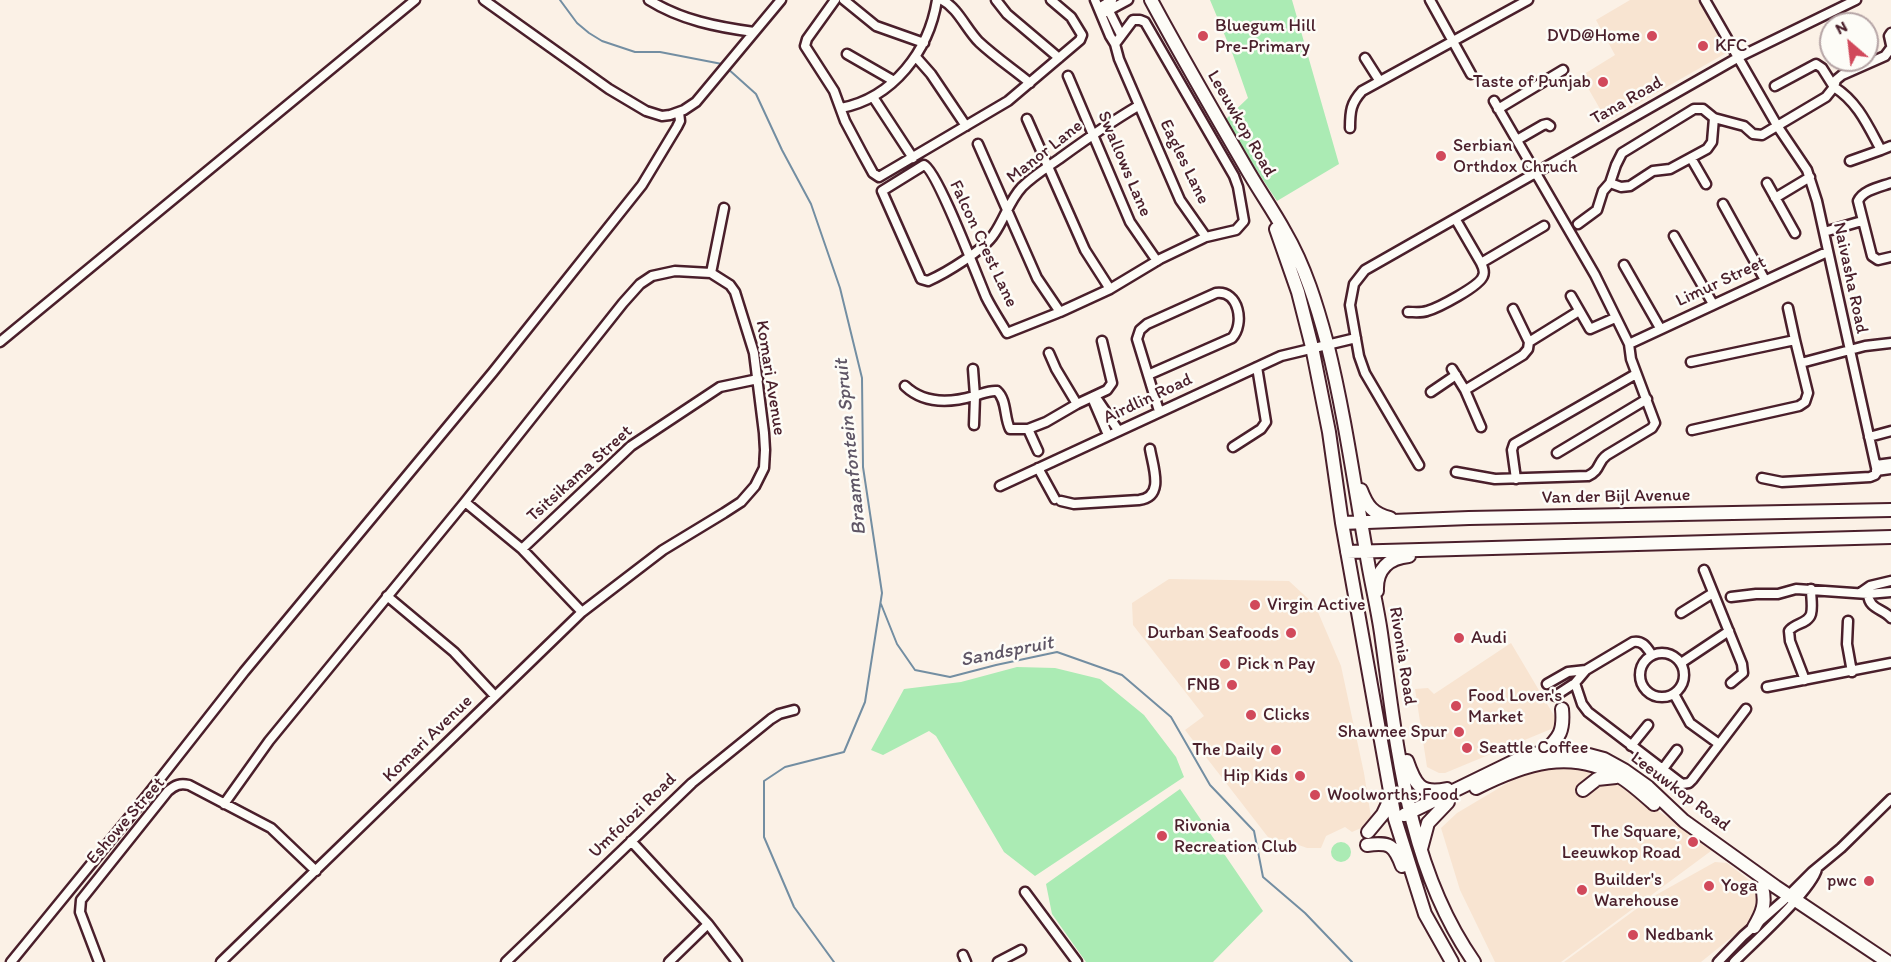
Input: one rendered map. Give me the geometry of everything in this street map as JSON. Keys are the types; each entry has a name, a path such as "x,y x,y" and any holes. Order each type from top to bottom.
{"main road":[{"name":"Leeuwkop Road","path":"1151,0 1294,248 1313,296 1327,344"},
{"name":"Leeuwkop Road","path":"1266,202 1292,272 1312,347"},
{"name":"Rivonia Road","path":"1327,344 1354,476 1411,816 1420,850 1444,911 1474,962"},
{"name":"Rivonia Road","path":"1312,347 1329,432 1342,523 1396,824 1425,914 1452,962"},
{"path":"1354,476 1373,511 1401,520"},
{"name":"Van der Bijl Avenue","path":"1342,523 1575,515 1891,510"},
{"path":"1347,552 1891,537"},
{"path":"1379,621 1377,581 1382,569 1390,561 1400,557 1472,549"},
{"path":"1545,753 1560,734 1563,723 1562,709"},
{"path":"1393,717 1412,776 1418,785 1434,791 1468,783"},
{"name":"Leeuwkop Road","path":"1396,824 1468,783 1525,756 1545,753 1589,755 1624,770 1648,787 1684,821 1875,962"},
{"name":"Leeuwkop Road","path":"1411,816 1448,802 1516,770 1541,762 1588,764 1620,777 1762,887 1790,900 1888,962"},
{"path":"1583,790 1597,779 1620,777"},
{"path":"1368,832 1383,814 1391,796"},
{"path":"1420,850 1428,823 1448,802"},
{"path":"1367,845 1391,846 1397,853 1406,874 1414,880"},
{"path":"1755,927 1764,909 1762,887"}],"street":[{"path":"0,342 415,0"},
{"path":"484,0 609,89 638,107 662,116 679,112 696,102 781,0"},
{"path":"649,0 687,19 754,32"},
{"path":"836,0 805,43 834,91 862,153 877,177 1008,101 1080,40 1082,35 1071,17 1051,0"},
{"path":"844,0 874,25 924,43"},
{"path":"841,108 856,105 873,97 908,68 924,43 932,24 937,0"},
{"path":"942,0 948,3 980,43 1030,83"},
{"path":"996,0 1007,14 1059,58"},
{"path":"1101,8 1110,0"},
{"path":"1101,8 1128,0"},
{"path":"1430,0 1471,74"},
{"path":"1350,128 1350,111 1354,100 1362,90 1528,0"},
{"name":"Naivasha Road","path":"1705,0 1778,127 1810,177 1876,468"},
{"name":"Tana Road","path":"1356,338 1350,305 1352,292 1359,276 1374,265 1739,57 1856,0"},
{"path":"1101,8 1121,35"},
{"name":"Eagles Lane","path":"1101,8 1119,59 1180,200 1206,237"},
{"path":"978,144 1037,278 1060,312 1110,289 1157,261 1206,237 1236,230 1244,221 1236,181 1145,22 1133,20 1115,44"},
{"path":"1578,224 1597,210 1604,188 1610,183 1618,159 1625,151 1694,109 1702,109 1714,118 1744,126 1755,135 1762,135 1826,97 1834,87 1836,80 1842,75 1885,56 1891,47 1889,36 1891,33"},
{"path":"847,54 894,81"},
{"path":"916,57 931,74 966,126"},
{"path":"1365,58 1378,80"},
{"path":"1775,86 1816,64 1822,68 1834,87 1848,97 1861,114 1881,150"},
{"path":"1456,472 1495,479 1581,477 1597,471 1603,458 1654,426 1654,418 1636,374 1629,344 1583,252 1496,105 1563,70"},
{"name":"Swallows Lane","path":"1068,76 1130,222 1157,261"},
{"path":"873,97 913,158"},
{"name":"Manor Lane","path":"930,280 951,269 991,239 1007,208 1024,186 1094,134 1138,105"},
{"path":"11,962 325,573 466,406 642,185 677,128 680,121 679,112"},
{"path":"1610,183 1624,188 1630,186 1653,171 1670,169 1707,149 1711,144 1714,118"},
{"path":"1027,119 1085,250 1110,289"},
{"path":"1517,140 1545,124 1550,126"},
{"path":"1850,161 1891,146"},
{"path":"1691,158 1706,184"},
{"name":"Falcon Crest Lane","path":"930,280 925,281 920,277 883,196 883,189 918,167 926,165 989,303 1007,333 1060,312"},
{"path":"1775,198 1810,177"},
{"path":"1767,183 1795,233"},
{"path":"1891,183 1864,193 1858,201 1872,256 1878,260 1891,257"},
{"path":"1723,204 1766,280"},
{"path":"224,804 269,741 640,284 663,272 711,273 724,208"},
{"path":"1408,312 1428,311 1474,286 1484,275 1481,262 1456,220"},
{"path":"1824,232 1863,221"},
{"path":"1481,262 1544,226"},
{"path":"1674,236 1713,304"},
{"name":"Limur Street","path":"1629,344 1827,252"},
{"path":"1624,265 1660,328"},
{"name":"Komari Avenue","path":"220,962 582,612 663,550 741,502 755,486 764,468 765,450 758,379 749,335 735,292 720,277 711,273"},
{"path":"1148,375 1232,338 1238,331 1239,322 1232,297 1225,293 1216,293 1143,327 1137,339 1148,375 1159,411"},
{"path":"1572,296 1590,329 1615,318"},
{"path":"1692,430 1802,404 1807,399 1808,393 1788,308"},
{"path":"1465,390 1523,355 1528,349 1529,342 1513,309"},
{"path":"1529,342 1579,311"},
{"path":"1312,347 1356,338 1365,373 1419,465"},
{"path":"1691,362 1795,340"},
{"path":"905,386 911,392 926,399 954,400 991,390 999,392 1010,429 1028,429 1107,390 1112,383 1102,341"},
{"path":"1801,363 1865,346 1891,343"},
{"name":"Airdlin Road","path":"1000,486 1281,356 1312,347"},
{"path":"1049,353 1077,404"},
{"path":"1233,447 1264,426 1266,417 1257,367"},
{"path":"973,369 974,425"},
{"path":"1431,392 1454,372 1465,390 1481,427"},
{"path":"1516,479 1512,450 1514,444 1636,374"},
{"name":"Tsitsikama Street","path":"522,549 632,446 720,387 758,379"},
{"path":"1094,397 1118,430"},
{"path":"1094,397 1108,435"},
{"path":"1557,453 1647,399"},
{"path":"1028,429 1038,451"},
{"path":"1869,437 1891,432"},
{"path":"1040,467 1058,499 1080,503 1147,498 1154,492 1155,484 1150,449"},
{"path":"1876,468 1891,463"},
{"path":"1876,468 1891,469"},
{"path":"1762,478 1782,482 1870,477 1875,475 1876,468"},
{"path":"465,502 522,549 582,612"},
{"path":"1704,570 1744,671 1731,683"},
{"path":"1864,594 1870,586 1891,581"},
{"path":"1731,597 1779,594 1796,589 1864,594 1891,592"},
{"path":"1805,680 1790,641 1789,631 1810,616 1811,589"},
{"path":"1681,613 1713,593"},
{"path":"1864,594 1873,606 1891,618"},
{"path":"387,596 454,652 495,696"},
{"path":"1848,621 1847,644 1852,672"},
{"path":"1681,663 1729,631"},
{"path":"1555,696 1575,683 1586,670 1633,642 1643,644 1652,655"},
{"path":"1665,653 1677,658 1681,663 1684,668 1684,680 1679,691 1660,697 1653,696 1643,686 1640,679 1642,665 1652,655 1665,653"},
{"path":"1767,687 1891,663"},
{"path":"1547,684 1568,672 1586,670"},
{"path":"1575,683 1582,704 1588,712 1682,784 1689,783 1746,709"},
{"path":"1674,694 1690,723 1719,744"},
{"name":"Umfolozi Road","path":"506,962 692,783 779,714 794,710"},
{"path":"1631,746 1648,724"},
{"path":"1662,770 1677,750"},
{"name":"Eshowe Street","path":"99,962 80,912 81,900 174,786 189,785 277,832 316,871"},
{"path":"1734,962 1790,900 1808,875 1818,869 1891,799"},
{"path":"632,841 708,924 737,962"},
{"path":"1025,892 1077,962"},
{"path":"1718,962 1755,927 1790,900"},
{"path":"669,962 708,924"},
{"path":"998,962 1021,950"}],"shaded area":[{"path":"1630,0 1698,0 1728,52 1607,121 1581,76 1615,55 1596,20"},
{"path":"1169,579 1289,581 1315,605 1341,666 1364,773 1371,817 1368,825 1352,832 1345,827 1326,836 1321,848 1307,848 1282,839 1271,841 1185,730 1204,716 1133,625 1132,603"},
{"path":"1511,643 1556,719 1556,727 1445,773 1439,773 1427,767 1415,689 1428,688 1434,694"},
{"path":"1569,767 1598,772 1715,848 1561,962 1495,962 1460,890 1441,828 1457,813 1521,775 1538,768"},
{"path":"1715,862 1727,863 1758,887 1758,916 1701,962 1564,962 1654,896"}],"green space":[{"path":"1210,0 1292,0 1339,164 1277,201 1224,121 1248,98"},
{"path":"1017,667 1055,668 1100,679 1144,715 1176,757 1184,777 1035,876 1004,852 936,736 929,731 883,755 871,750 904,689 961,682"},
{"name":"Rivonia Recreation Club","path":"1180,789 1263,911 1213,962 1086,962 1052,914 1046,884"},
{"path":"1341,842 1348,845 1351,852 1348,859 1341,862 1334,859 1331,852 1334,845"}],"waterway":[{"name":"Braamfontein Spruit","path":"560,0 577,23 602,41 635,52 660,52 722,64"},
{"name":"Braamfontein Spruit","path":"727,68 756,94 811,204 840,288 862,378 863,467 882,593 865,702 844,752 785,767 764,781 764,837 794,907 834,962"},
{"name":"Sandspruit","path":"881,604 897,644 915,670 950,677 1057,652 1122,675 1171,717 1210,785 1254,831 1263,877 1305,913 1352,962"}],"place":[{"name":"Bluegum Hill Pre-Primary","path":"1203,36"},
{"name":"DVD@Home","path":"1652,36"},
{"name":"KFC","path":"1703,46"},
{"name":"Taste of Punjab","path":"1603,82"},
{"name":"Serbian Orthdox Chruch","path":"1441,156"},
{"name":"Virgin Active","path":"1255,605"},
{"name":"Durban Seafoods","path":"1291,633"},
{"name":"Audi","path":"1459,638"},
{"name":"Pick n Pay","path":"1225,664"},
{"name":"FNB","path":"1232,685"},
{"name":"Food Lover's Market","path":"1456,706"},
{"name":"Clicks","path":"1251,715"},
{"name":"Shawnee Spur","path":"1459,732"},
{"name":"Seattle Coffee","path":"1467,748"},
{"name":"The Daily","path":"1276,750"},
{"name":"Hip Kids","path":"1300,776"},
{"name":"Woolworths Food","path":"1315,795"},
{"name":"Rivonia Recreation Club","path":"1162,836"},
{"name":"The Square, Leeuwkop Road","path":"1693,842"},
{"name":"pwc","path":"1869,881"},
{"name":"Yoga","path":"1709,886"},
{"name":"Builder's Warehouse","path":"1582,890"},
{"name":"Nedbank","path":"1633,935"}]}
